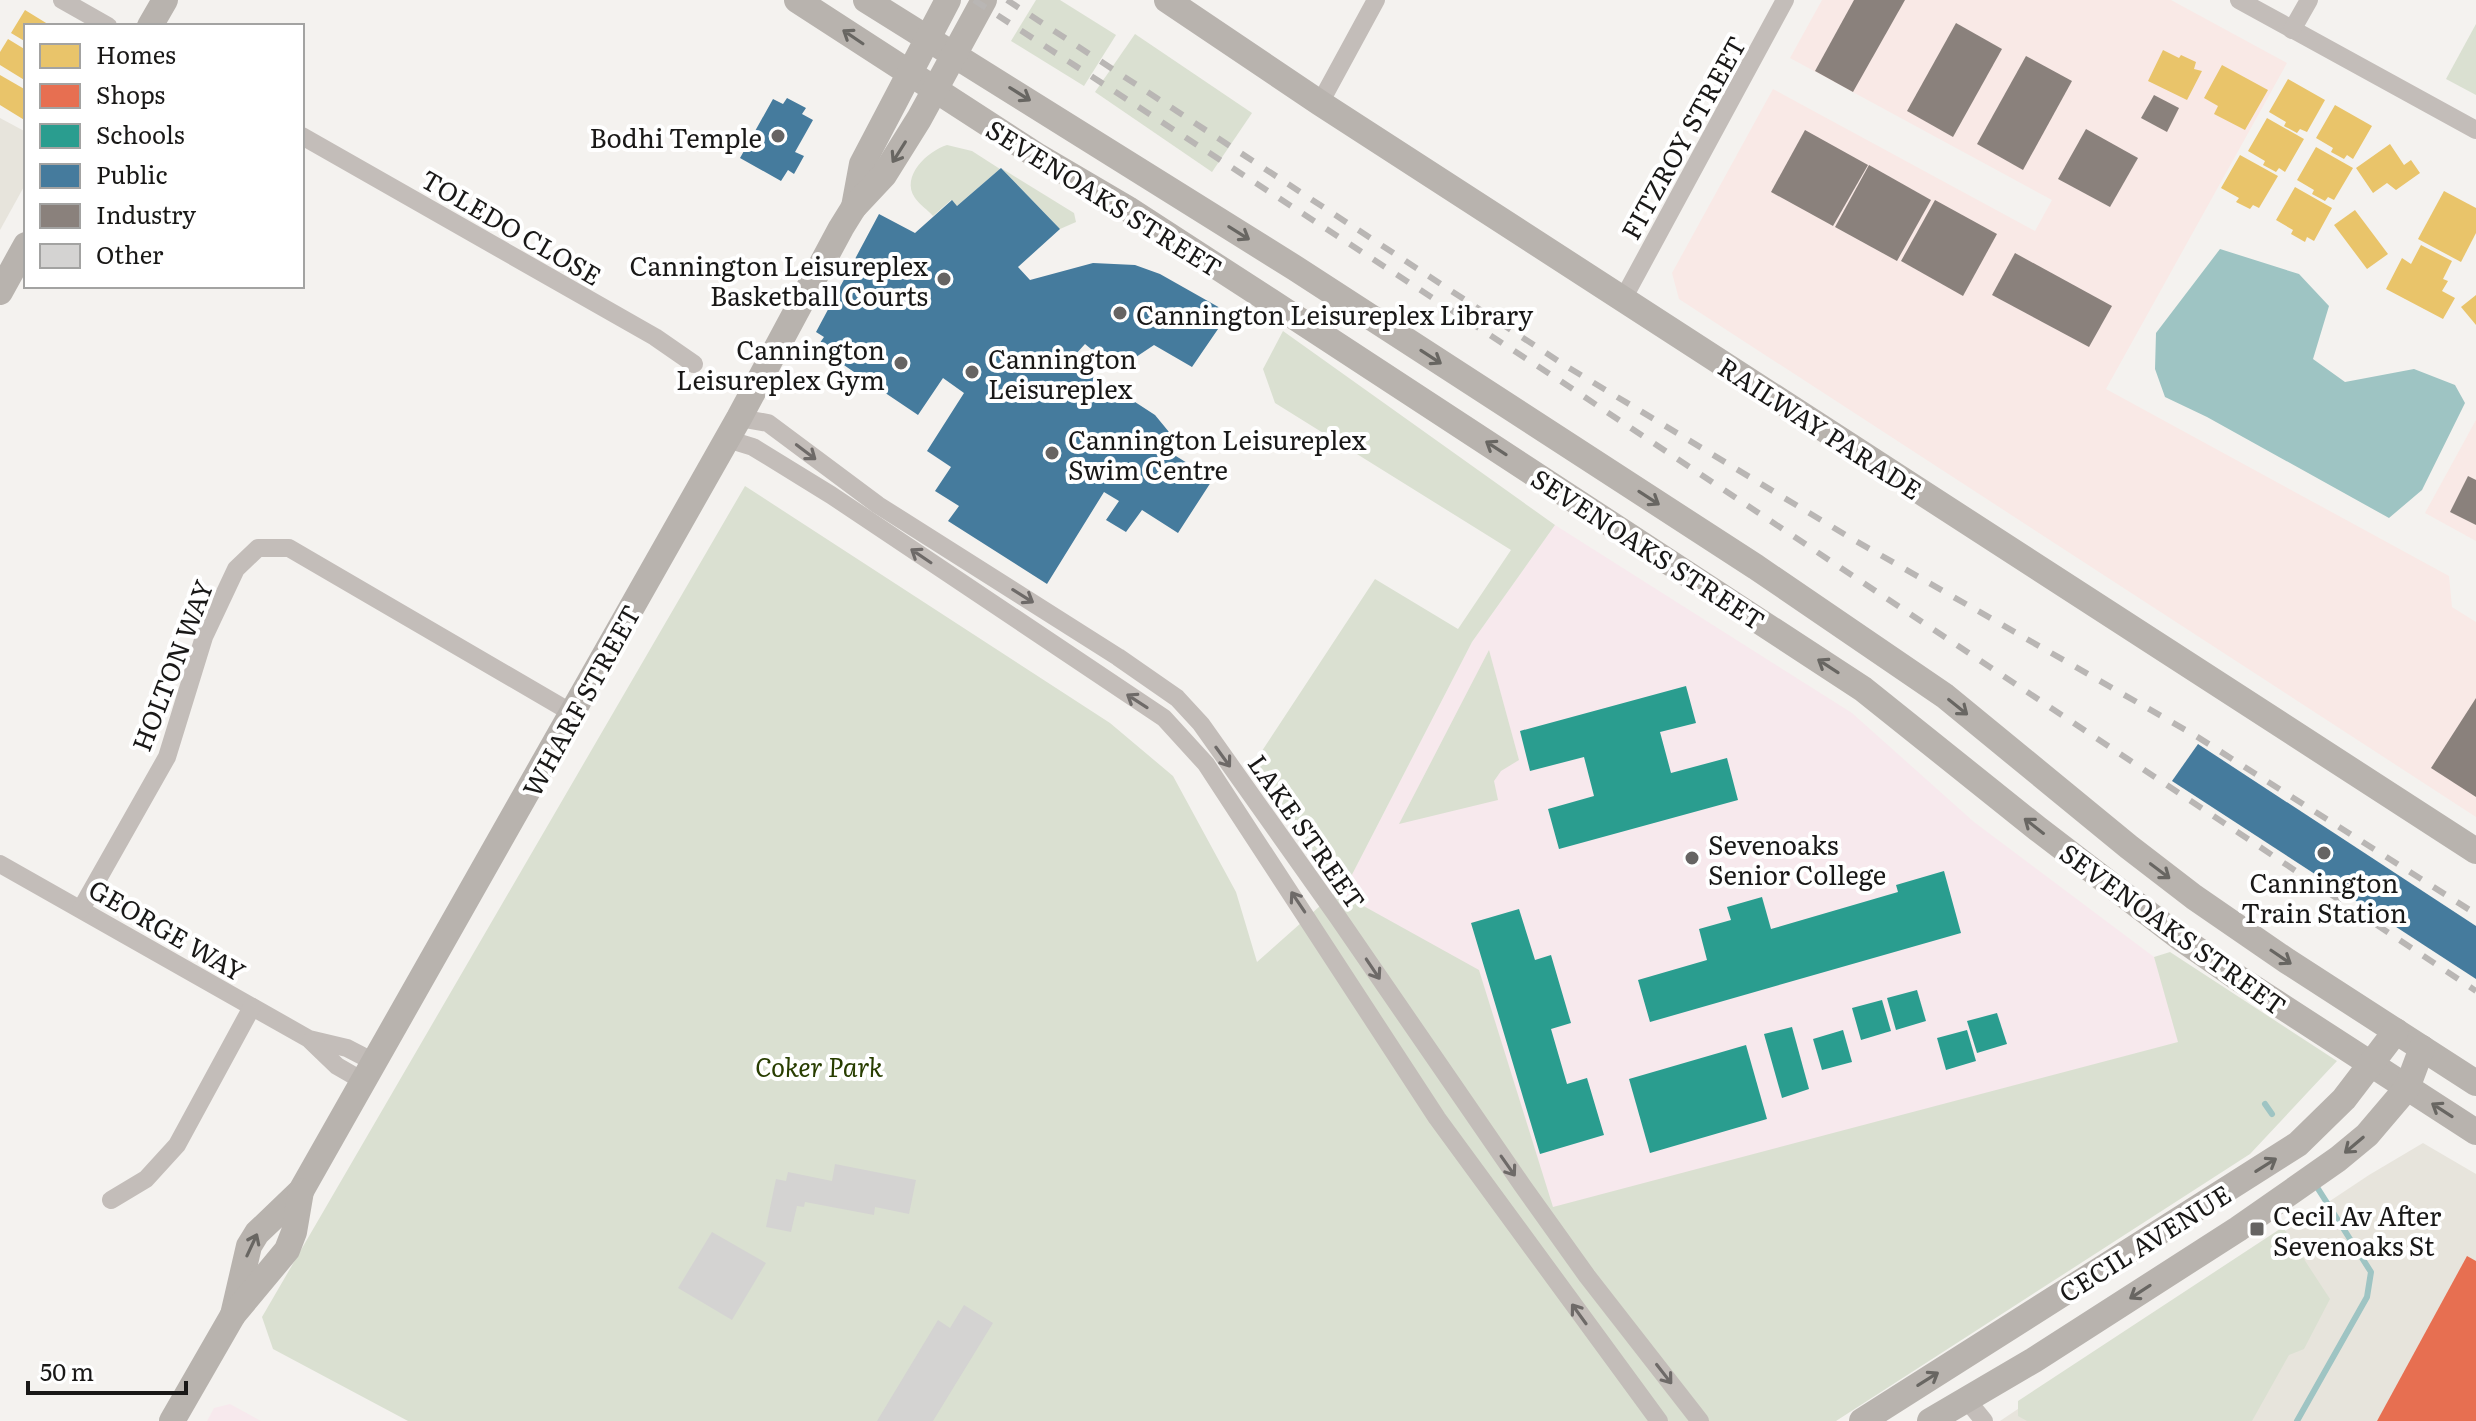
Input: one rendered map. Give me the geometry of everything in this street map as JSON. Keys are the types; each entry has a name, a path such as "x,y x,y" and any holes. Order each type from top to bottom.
{"main road":[{"path":"151,24 165,0"},
{"name":"SEVENOAKS STREET","path":"797,0 1036,155 1128,209 1863,689 2179,937 2476,1132"},
{"name":"SEVENOAKS STREET","path":"866,0 1295,268 1714,540 1945,696 2194,897 2476,1083"},
{"name":"WHARF STREET","path":"854,207 862,164 948,0"},
{"name":"WHARF STREET","path":"172,1421 233,1315 249,1246 257,1233 301,1191 733,428 854,207 884,175 935,91 984,0"},
{"name":"RAILWAY PARADE","path":"1167,0 1320,103 2476,851"},
{"path":"0,292 24,249"},
{"path":"1679,567 1714,540"},
{"path":"1863,689 1887,679 1915,676"},
{"name":"CECIL AVENUE","path":"1862,1421 2298,1144 2344,1099 2396,1031"},
{"name":"CECIL AVENUE","path":"1930,1421 2124,1303 2338,1159 2367,1135 2407,1088 2422,1048"}],"street":[{"path":"62,0 104,24"},
{"path":"1320,103 1376,0"},
{"name":"FITZROY STREET","path":"1623,299 1785,0"},
{"path":"2239,0 2476,130"},
{"path":"2292,30 2309,0"},
{"name":"TOLEDO CLOSE","path":"304,137 655,337 694,364"},
{"name":"LAKE STREET","path":"733,428 768,423 878,505 1105,648 1177,698 1201,724 1587,1276 1700,1421"},
{"name":"LAKE STREET","path":"733,428 753,447 831,495 1164,718 1184,738 1223,790 1437,1118 1659,1421"},
{"name":"HOLTON WAY","path":"81,909 167,757 204,637 236,569 258,548 289,548 572,713"},
{"name":"GEORGE WAY","path":"0,864 309,1039 337,1066 369,1072"},
{"path":"111,1200 146,1179 177,1145 252,1007"},
{"path":"1966,1399 1984,1421"}],"shaded area":[{"path":"1822,0 2171,0 2287,63 2106,389 2449,576 2452,607 2476,622 2476,817 1679,299 1672,273 1773,89 2035,231 2052,200 1790,58"},
{"path":"0,118 24,131 24,187 0,230"},
{"path":"2476,420 2476,541 2425,513"},
{"name":"Sevenoaks Senior College","path":"1555,525 1852,713 1974,822 2154,957 2179,1042 1553,1208 1479,971 1342,894 1472,642"},
{"path":"2423,1143 2476,1174 2476,1421 2000,1421 2369,1175"},
{"path":"230,1404 261,1421 207,1421 214,1408"}],"green space":[{"path":"1036,0 1060,0 1116,35 1084,86 1011,41"},
{"path":"2476,24 2476,95 2446,79"},
{"path":"1135,34 1252,113 1212,172 1095,92"},
{"path":"947,145 972,151 1000,169 957,206 951,200 933,216 915,198 911,181 925,159"},
{"path":"1001,168 1074,213 1076,222 1060,229"},
{"name":"Coker Park","path":"1283,331 1555,525 1472,642 1342,894 1479,970 1553,1207 2178,1042 2154,957 2170,952 2337,1061 2250,1154 1836,1421 408,1421 273,1349 262,1317 745,486 1110,723 1173,776 1236,892 1257,962 1338,890 1254,763 1375,579 1458,629 1511,550 1275,403 1263,369"},
{"path":"1489,650 1519,760 1501,771 1494,781 1498,800 1399,824"},
{"path":"2283,1227 2330,1299 2304,1349 2289,1355 2252,1421 2027,1421 2018,1416 2018,1401"}],"water":[{"path":"2220,249 2299,274 2329,306 2313,359 2345,382 2414,369 2455,385 2465,403 2422,490 2389,518 2165,397 2155,369 2156,333"}],"building: Homes":[{"path":"25,10 48,24 24,24 24,41 11,33"},
{"path":"8,39 24,49 24,80 0,65 0,52"},
{"path":"2163,50 2196,62 2194,69 2202,71 2187,100 2148,81"},
{"path":"2222,65 2268,90 2245,130 2214,114 2218,106 2204,98"},
{"path":"0,75 24,89 24,120 0,105"},
{"path":"2288,79 2325,100 2307,132 2300,129 2297,133 2269,112"},
{"path":"2335,105 2372,126 2353,159 2347,155 2344,159 2331,152 2333,148 2316,138"},
{"path":"2267,118 2304,139 2285,172 2279,168 2276,172 2263,165 2265,161 2248,151"},
{"path":"2390,144 2404,165 2411,160 2420,173 2396,190 2387,183 2373,193 2356,168"},
{"path":"2316,147 2353,168 2334,200 2328,197 2325,201 2312,194 2314,190 2297,180"},
{"path":"2240,155 2278,176 2259,208 2253,205 2250,209 2236,202 2239,198 2221,188"},
{"path":"2295,187 2332,208 2314,241 2307,237 2305,242 2276,220"},
{"path":"2444,191 2476,208 2476,233 2461,262 2418,239"},
{"path":"2355,210 2388,254 2367,269 2334,225"},
{"path":"2421,245 2452,261 2443,279 2448,281 2442,291 2455,298 2443,319 2386,289 2402,258 2411,264"},
{"path":"2476,295 2476,325 2461,307"}],"building: Shops":[{"path":"2467,1256 2476,1261 2476,1421 2377,1421"}],"building: Schools":[{"path":"1686,686 1696,723 1660,732 1671,773 1727,758 1738,800 1559,849 1548,809 1594,796 1584,757 1530,771 1520,731"},
{"path":"1944,871 1961,933 1650,1022 1638,980 1707,960 1699,929 1731,920 1727,907 1762,897 1771,929 1898,892 1896,885"},
{"path":"1519,909 1535,960 1551,955 1571,1023 1551,1029 1567,1084 1587,1078 1604,1135 1540,1154 1471,923"},
{"path":"1917,990 1926,1021 1896,1030 1887,998"},
{"path":"1882,1000 1891,1031 1861,1040 1852,1008"},
{"path":"1997,1013 2007,1044 1977,1053 1967,1021"},
{"path":"1792,1027 1809,1089 1782,1098 1764,1034"},
{"path":"1843,1030 1852,1062 1822,1070 1813,1039"},
{"path":"1967,1030 1976,1061 1946,1070 1937,1038"},
{"path":"1746,1045 1767,1119 1650,1153 1629,1079"}],"building: Public":[{"name":"Bodhi Temple","path":"787,98 806,108 802,114 813,120 795,152 804,156 794,174 788,170 781,181 740,158 773,99 783,104"},
{"name":"Cannington Leisureplex","path":"1001,168 1060,229 1018,267 1030,280 1093,263 1135,265 1160,274 1229,313 1192,367 1154,345 1136,357 1119,362 1102,358 1085,344 1075,355 1072,361 1155,415 1169,432 1171,453 1213,479 1178,533 1142,510 1126,532 1106,520 1119,501 1104,492 1047,584 948,521 959,506 935,491 951,467 927,451 964,393 943,378 918,415 817,347 824,337 816,332 879,214 915,233 952,200 957,206"},
{"name":"Cannington Train Station","path":"2198,744 2476,926 2476,979 2172,781"}],"building: Industry":[{"path":"1854,0 1905,0 1853,92 1815,71"},
{"path":"1956,23 2002,49 1953,137 1907,111"},
{"path":"2026,56 2072,81 2023,170 1977,144"},
{"path":"2154,95 2179,108 2167,132 2141,118"},
{"path":"2086,129 2138,158 2110,207 2058,179"},
{"path":"1805,130 1868,165 1833,226 1771,192"},
{"path":"1869,165 1931,200 1897,261 1835,227"},
{"path":"1935,200 1997,234 1963,296 1901,261"},
{"path":"2015,253 2112,306 2089,347 1992,295"},
{"path":"2468,476 2476,480 2476,525 2450,512"},
{"path":"2476,698 2476,797 2431,768"}],"building: Other":[{"path":"835,1164 916,1180 909,1214 875,1207 874,1215 805,1202 804,1207 797,1206 791,1232 766,1227 776,1179 786,1181 788,1172 832,1181"},
{"path":"712,1232 766,1263 732,1320 678,1288"},
{"path":"964,1305 993,1323 933,1421 877,1421 938,1320 950,1328"}],"waterway":[{"path":"2265,1104 2272,1114"},
{"path":"2297,1421 2367,1297 2371,1272 2315,1184"}],"railway":[{"path":"974,0 1559,380 2476,991"},
{"path":"1007,0 1566,366 1849,537 2196,736 2476,914"}],"place":[{"name":"Bodhi Temple","path":"778,136"},
{"name":"Cannington Leisureplex Basketball Courts","path":"944,279"},
{"name":"Cannington Leisureplex Library","path":"1120,313"},
{"name":"Cannington Leisureplex Gym","path":"901,363"},
{"name":"Cannington Leisureplex","path":"972,372"},
{"name":"Cannington Leisureplex Swim Centre","path":"1052,453"},
{"name":"Cannington Train Station","path":"2324,853"},
{"name":"Sevenoaks Senior College","path":"1692,858"},
{"name":"Cecil Av After Sevenoaks St","path":"2257,1229"}]}
